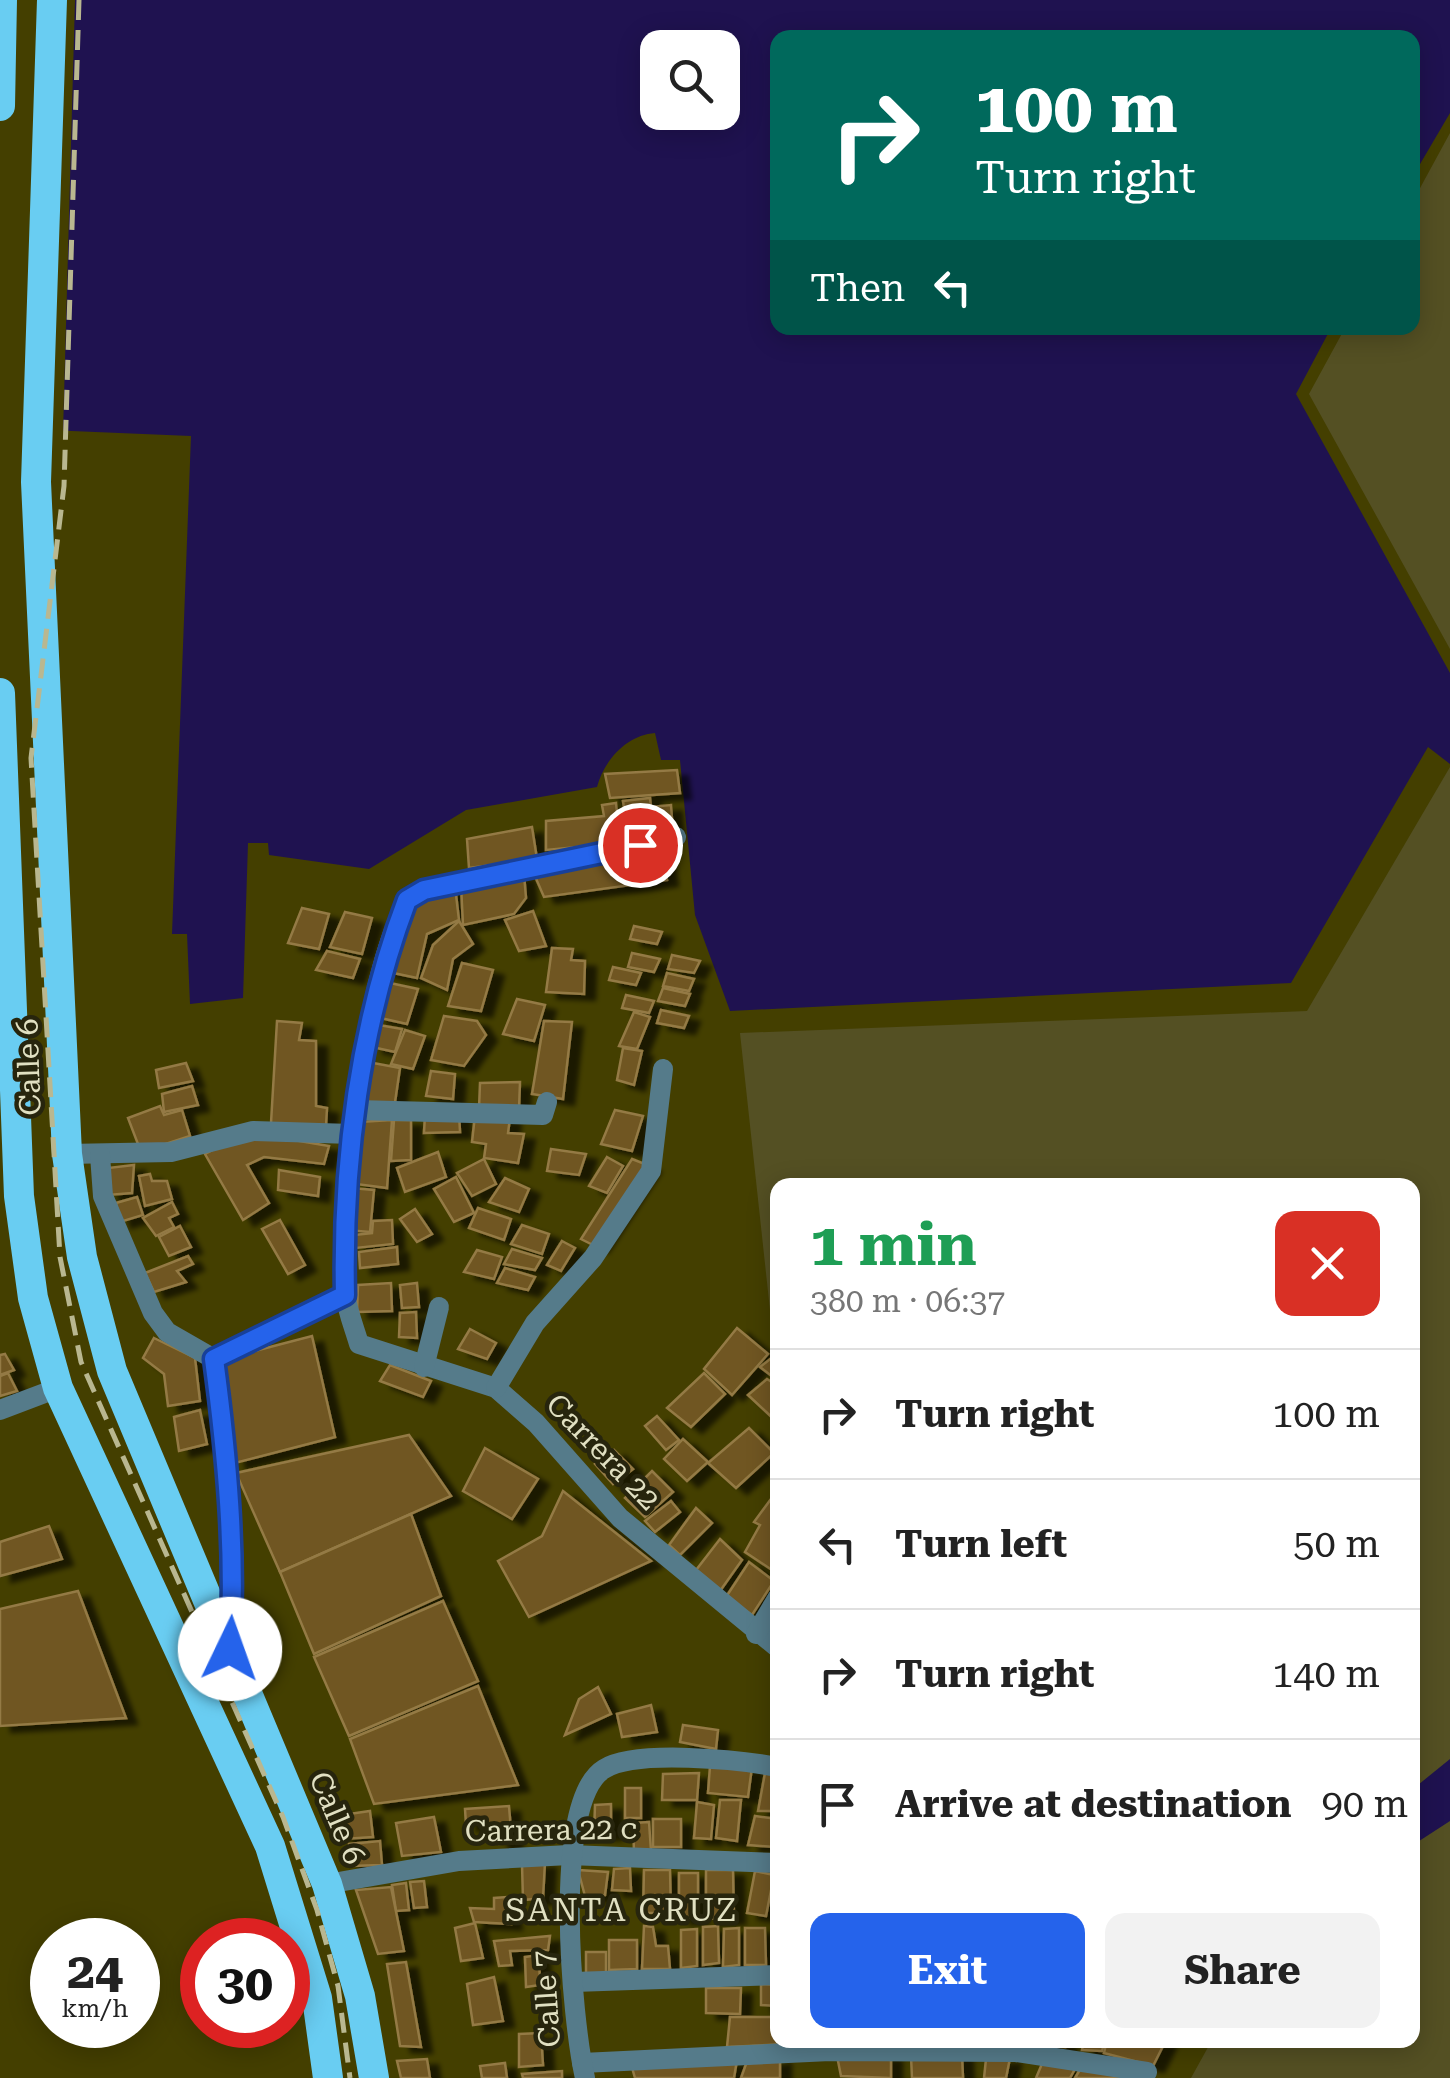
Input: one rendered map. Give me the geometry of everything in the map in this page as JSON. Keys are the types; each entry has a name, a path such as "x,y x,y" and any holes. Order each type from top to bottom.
{"highway":[{"path":"0,106 2,0"},
{"name":"Calle 6","path":"52,0 36,482 68,1154 82,1256 112,1370 327,1884 360,1996 374,2078"},
{"name":"Calle 6","path":"0,693 19,1196 33,1298 58,1388 270,1846 317,1998 328,2078"}],"street":[{"path":"214,1359 345,1295 344,1242 352,1134 383,964 407,900 424,890 676,837"},
{"path":"496,1388 535,1323 592,1258 651,1172 664,1069"},
{"path":"356,1110 543,1116 547,1102"},
{"path":"68,1154 170,1152 253,1131 352,1134"},
{"path":"100,1155 103,1196 153,1313 166,1332 214,1359"},
{"name":"Carrera 22","path":"345,1295 359,1344 496,1388 536,1423 620,1518 770,1643"},
{"path":"424,1367 440,1306"},
{"path":"214,1359 228,1464 234,1580 230,1649"},
{"path":"0,1410 58,1388"},
{"path":"756,1634 770,1610"},
{"path":"569,1855 584,1790 604,1768 645,1758 770,1766"},
{"name":"Carrera 22 c","path":"327,1884 459,1861 569,1855 770,1863"},
{"name":"Calle 7","path":"569,1855 574,1982 584,2070"},
{"path":"574,1982 770,1975"},
{"path":"584,2070 830,2051 1016,2052 1147,2072"}],"shaded area":[{"path":"0,0 1450,0 1450,113 1420,164 1420,30 770,30 770,335 1327,335 1296,394 1450,673 1450,764 1428,747 1291,983 730,1011 695,915 680,760 661,760 655,733 635,738 618,751 605,767 597,787 466,810 369,869 269,855 268,843 248,843 243,998 190,1004 187,934 172,934 191,436 0,428"},
{"path":"1450,133 1450,649 1309,394 1341,335 1420,335 1420,188"},
{"path":"1450,767 1450,2078 1191,2078 1208,2048 1420,2048 1420,1178 770,1178 770,1310 740,1033 1307,1011"},
{"path":"1450,1759 1450,1821 1420,1840 1420,1783"}],"pier":[{"path":"0,0 75,0 63,433 0,433"}],"building":[{"path":"677,770 680,793 610,798 605,774"},
{"path":"650,798 651,807 671,805 673,833 629,841 623,801"},
{"path":"616,803 620,843 546,850 546,821 604,816 602,805"},
{"path":"532,827 537,859 469,868 467,839"},
{"path":"662,850 667,880 544,897 534,874"},
{"path":"524,874 526,898 514,914 463,925 461,885"},
{"path":"455,886 459,920 427,934 417,978 384,971 409,903"},
{"path":"302,908 329,914 319,949 288,943"},
{"path":"533,911 546,946 519,951 505,920"},
{"path":"345,912 372,918 362,954 330,947"},
{"path":"459,921 473,944 453,959 447,990 421,978 433,945"},
{"path":"634,926 662,932 657,944 630,939"},
{"path":"552,948 573,949 571,960 585,961 584,994 546,992"},
{"path":"327,951 360,959 353,978 316,970"},
{"path":"632,953 660,959 654,972 628,967"},
{"path":"672,955 700,961 694,973 668,969"},
{"path":"462,963 493,970 481,1011 448,1006"},
{"path":"613,967 641,973 636,985 609,980"},
{"path":"667,973 694,979 689,991 663,986"},
{"path":"390,983 418,989 407,1024 376,1017"},
{"path":"663,988 690,994 685,1006 658,1001"},
{"path":"626,995 654,1001 649,1013 622,1008"},
{"path":"517,999 545,1005 534,1041 503,1034"},
{"path":"661,1010 689,1016 684,1028 657,1023"},
{"path":"634,1012 650,1017 637,1049 619,1046"},
{"path":"444,1016 477,1021 486,1035 464,1066 431,1060"},
{"path":"277,1021 302,1023 299,1040 316,1041 316,1106 327,1108 326,1126 271,1123"},
{"path":"544,1021 572,1022 563,1099 532,1094"},
{"path":"373,1024 402,1029 395,1052 372,1047"},
{"path":"405,1030 425,1036 413,1069 391,1064"},
{"path":"623,1048 642,1051 634,1085 617,1080"},
{"path":"368,1062 400,1068 394,1109 358,1104"},
{"path":"186,1063 193,1081 159,1088 156,1070"},
{"path":"431,1071 455,1074 453,1099 426,1096"},
{"path":"520,1082 519,1109 479,1109 480,1083"},
{"path":"192,1086 198,1105 164,1112 162,1094"},
{"path":"160,1106 164,1115 182,1110 190,1136 141,1152 128,1118"},
{"path":"615,1110 643,1116 632,1151 601,1144"},
{"path":"459,1113 460,1132 424,1133 425,1114"},
{"path":"475,1115 510,1118 508,1133 524,1134 518,1163 484,1158 486,1144 472,1142"},
{"path":"392,1120 387,1188 356,1184 359,1122"},
{"path":"394,1120 411,1120 411,1160 391,1161"},
{"path":"276,1137 329,1146 324,1164 264,1157 247,1165 269,1203 243,1220 205,1154 230,1141"},
{"path":"551,1149 586,1154 579,1175 547,1171"},
{"path":"438,1152 446,1177 405,1192 397,1168"},
{"path":"607,1157 623,1166 607,1193 589,1186"},
{"path":"484,1159 496,1184 472,1196 457,1173"},
{"path":"632,1159 650,1166 597,1247 581,1239"},
{"path":"134,1165 132,1193 108,1195 108,1168"},
{"path":"279,1170 320,1177 318,1196 278,1190"},
{"path":"150,1174 152,1181 167,1181 172,1199 145,1206 139,1176"},
{"path":"456,1177 474,1213 454,1222 434,1189"},
{"path":"505,1178 529,1189 519,1212 489,1202"},
{"path":"351,1188 374,1190 370,1232 346,1230"},
{"path":"137,1197 143,1215 120,1222 116,1203"},
{"path":"172,1202 178,1214 169,1218 174,1227 156,1236 143,1218"},
{"path":"478,1208 511,1219 504,1240 469,1228"},
{"path":"415,1209 432,1234 417,1242 400,1219"},
{"path":"280,1220 305,1265 288,1274 262,1229"},
{"path":"392,1220 393,1244 356,1248 354,1235 372,1233 373,1221"},
{"path":"522,1225 549,1234 542,1254 511,1244"},
{"path":"180,1226 191,1247 169,1256 159,1237"},
{"path":"562,1241 575,1248 561,1271 547,1265"},
{"path":"397,1247 398,1264 360,1268 359,1252"},
{"path":"512,1249 542,1258 535,1270 504,1264"},
{"path":"477,1250 502,1257 494,1279 464,1272"},
{"path":"188,1256 193,1264 177,1271 186,1282 154,1292 145,1273"},
{"path":"505,1268 535,1277 528,1290 497,1283"},
{"path":"391,1283 392,1311 357,1312 358,1285"},
{"path":"417,1283 419,1307 402,1308 400,1285"},
{"path":"416,1312 417,1338 399,1337 400,1313"},
{"path":"737,1328 768,1354 732,1395 704,1369"},
{"path":"470,1329 496,1343 487,1359 458,1349"},
{"path":"312,1336 335,1437 235,1463 220,1360"},
{"path":"154,1338 195,1358 200,1401 168,1406 164,1374 143,1358"},
{"path":"5,1354 14,1370 0,1375 0,1355"},
{"path":"770,1359 770,1375 760,1367"},
{"path":"390,1365 431,1381 423,1397 380,1381"},
{"path":"8,1373 17,1391 0,1396 0,1376"},
{"path":"704,1373 725,1394 691,1427 667,1408"},
{"path":"767,1379 770,1381 770,1416 748,1395"},
{"path":"200,1410 207,1444 179,1451 174,1417"},
{"path":"657,1416 679,1440 666,1450 645,1426"},
{"path":"749,1428 770,1449 770,1457 736,1488 708,1463"},
{"path":"409,1435 451,1496 280,1572 236,1473"},
{"path":"683,1439 708,1462 687,1481 664,1459"},
{"path":"485,1448 538,1479 512,1519 463,1491"},
{"path":"614,1450 633,1469 613,1484 595,1464"},
{"path":"652,1471 673,1492 645,1517 625,1498"},
{"path":"563,1491 651,1561 529,1617 498,1561 542,1536"},
{"path":"770,1500 770,1569 745,1552 760,1525 754,1522"},
{"path":"671,1501 680,1512 655,1532 645,1521"},
{"path":"696,1508 712,1523 680,1555 669,1545"},
{"path":"411,1514 441,1596 314,1654 280,1572"},
{"path":"49,1526 62,1559 0,1576 0,1542"},
{"path":"720,1539 742,1560 720,1591 693,1574"},
{"path":"749,1562 770,1578 770,1587 752,1615 726,1597"},
{"path":"78,1591 126,1718 0,1726 0,1609"},
{"path":"443,1601 478,1681 349,1736 314,1657"},
{"path":"478,1686 518,1785 374,1804 350,1739"},
{"path":"598,1687 611,1714 565,1735 579,1699"},
{"path":"651,1705 657,1732 622,1737 617,1714"},
{"path":"683,1725 718,1730 716,1749 680,1742"},
{"path":"710,1766 752,1767 748,1797 708,1793"},
{"path":"699,1773 697,1800 662,1800 663,1774"},
{"path":"765,1773 770,1774 770,1811 758,1811"},
{"path":"625,1788 641,1788 641,1818 625,1818"},
{"path":"720,1800 741,1800 737,1841 716,1838"},
{"path":"697,1802 714,1805 711,1839 694,1838"},
{"path":"611,1804 611,1834 594,1834 595,1805"},
{"path":"509,1806 512,1843 499,1844 492,1823 466,1825 465,1809"},
{"path":"370,1811 373,1837 343,1839 342,1815"},
{"path":"755,1816 770,1818 770,1847 748,1845"},
{"path":"434,1817 441,1852 402,1856 396,1823"},
{"path":"653,1819 681,1819 681,1847 653,1847"},
{"path":"649,1822 651,1851 634,1852 633,1823"},
{"path":"380,1841 382,1865 350,1866 349,1844"},
{"path":"545,1862 543,1898 523,1900 522,1864"},
{"path":"630,1868 631,1891 612,1890 614,1869"},
{"path":"578,1870 608,1872 605,1895 585,1896"},
{"path":"644,1870 670,1870 671,1913 643,1913"},
{"path":"706,1870 733,1870 734,1918 706,1919"},
{"path":"755,1871 770,1874 766,1916 747,1913"},
{"path":"679,1873 698,1873 698,1918 679,1918"},
{"path":"424,1881 427,1907 414,1908 410,1882"},
{"path":"406,1883 409,1910 396,1911 392,1885"},
{"path":"391,1887 404,1951 378,1954 356,1890"},
{"path":"507,1897 511,1924 474,1922 470,1908 494,1909 494,1898"},
{"path":"475,1923 483,1958 461,1961 455,1928"},
{"path":"644,1926 653,1927 656,1946 668,1946 670,1969 642,1969"},
{"path":"718,1926 719,1963 703,1965 703,1927"},
{"path":"739,1928 739,1965 723,1967 724,1929"},
{"path":"745,1928 765,1928 766,1965 745,1965"},
{"path":"697,1929 697,1966 681,1968 681,1930"},
{"path":"550,1936 548,1950 510,1951 512,1965 499,1966 494,1941"},
{"path":"609,1940 637,1940 637,1969 609,1970"},
{"path":"586,1952 606,1952 606,1975 586,1975"},
{"path":"539,1955 540,1985 526,1987 525,1957"},
{"path":"406,1962 421,2047 400,2046 387,1964"},
{"path":"494,1977 503,2021 473,2025 467,1984"},
{"path":"761,1984 770,1985 770,2006 761,2005"},
{"path":"706,1988 741,1988 740,2014 706,2013"},
{"path":"730,2017 770,2017 770,2045 727,2047"},
{"path":"541,2033 543,2065 519,2067 519,2034"},
{"path":"1105,2048 1162,2048 1153,2066 1104,2053"},
{"path":"962,2054 963,2078 912,2078 911,2056"},
{"path":"891,2055 891,2078 841,2076 837,2056"},
{"path":"780,2058 780,2078 741,2078 746,2064"},
{"path":"1010,2058 1006,2078 984,2078 986,2059"},
{"path":"427,2059 430,2078 401,2078 397,2061"},
{"path":"1044,2059 1075,2069 1070,2078 1036,2078"},
{"path":"737,2060 734,2078 635,2078 631,2064"},
{"path":"505,2063 507,2078 482,2078 480,2066"},
{"path":"1082,2066 1132,2078 1075,2078"},
{"path":"562,2071 562,2078 523,2078 522,2074"}],"railway":[{"path":"79,0 64,486 31,758 60,1257 81,1362 283,1817 317,1910 338,1986 350,2078"}],"district":[{"name":"SANTA CRUZ","path":"622,1910"}],"route":[{"path":"230,1649 234,1580 228,1464 214,1359 345,1295 344,1242 352,1134 383,964 407,900 424,890 640,845"}]}
